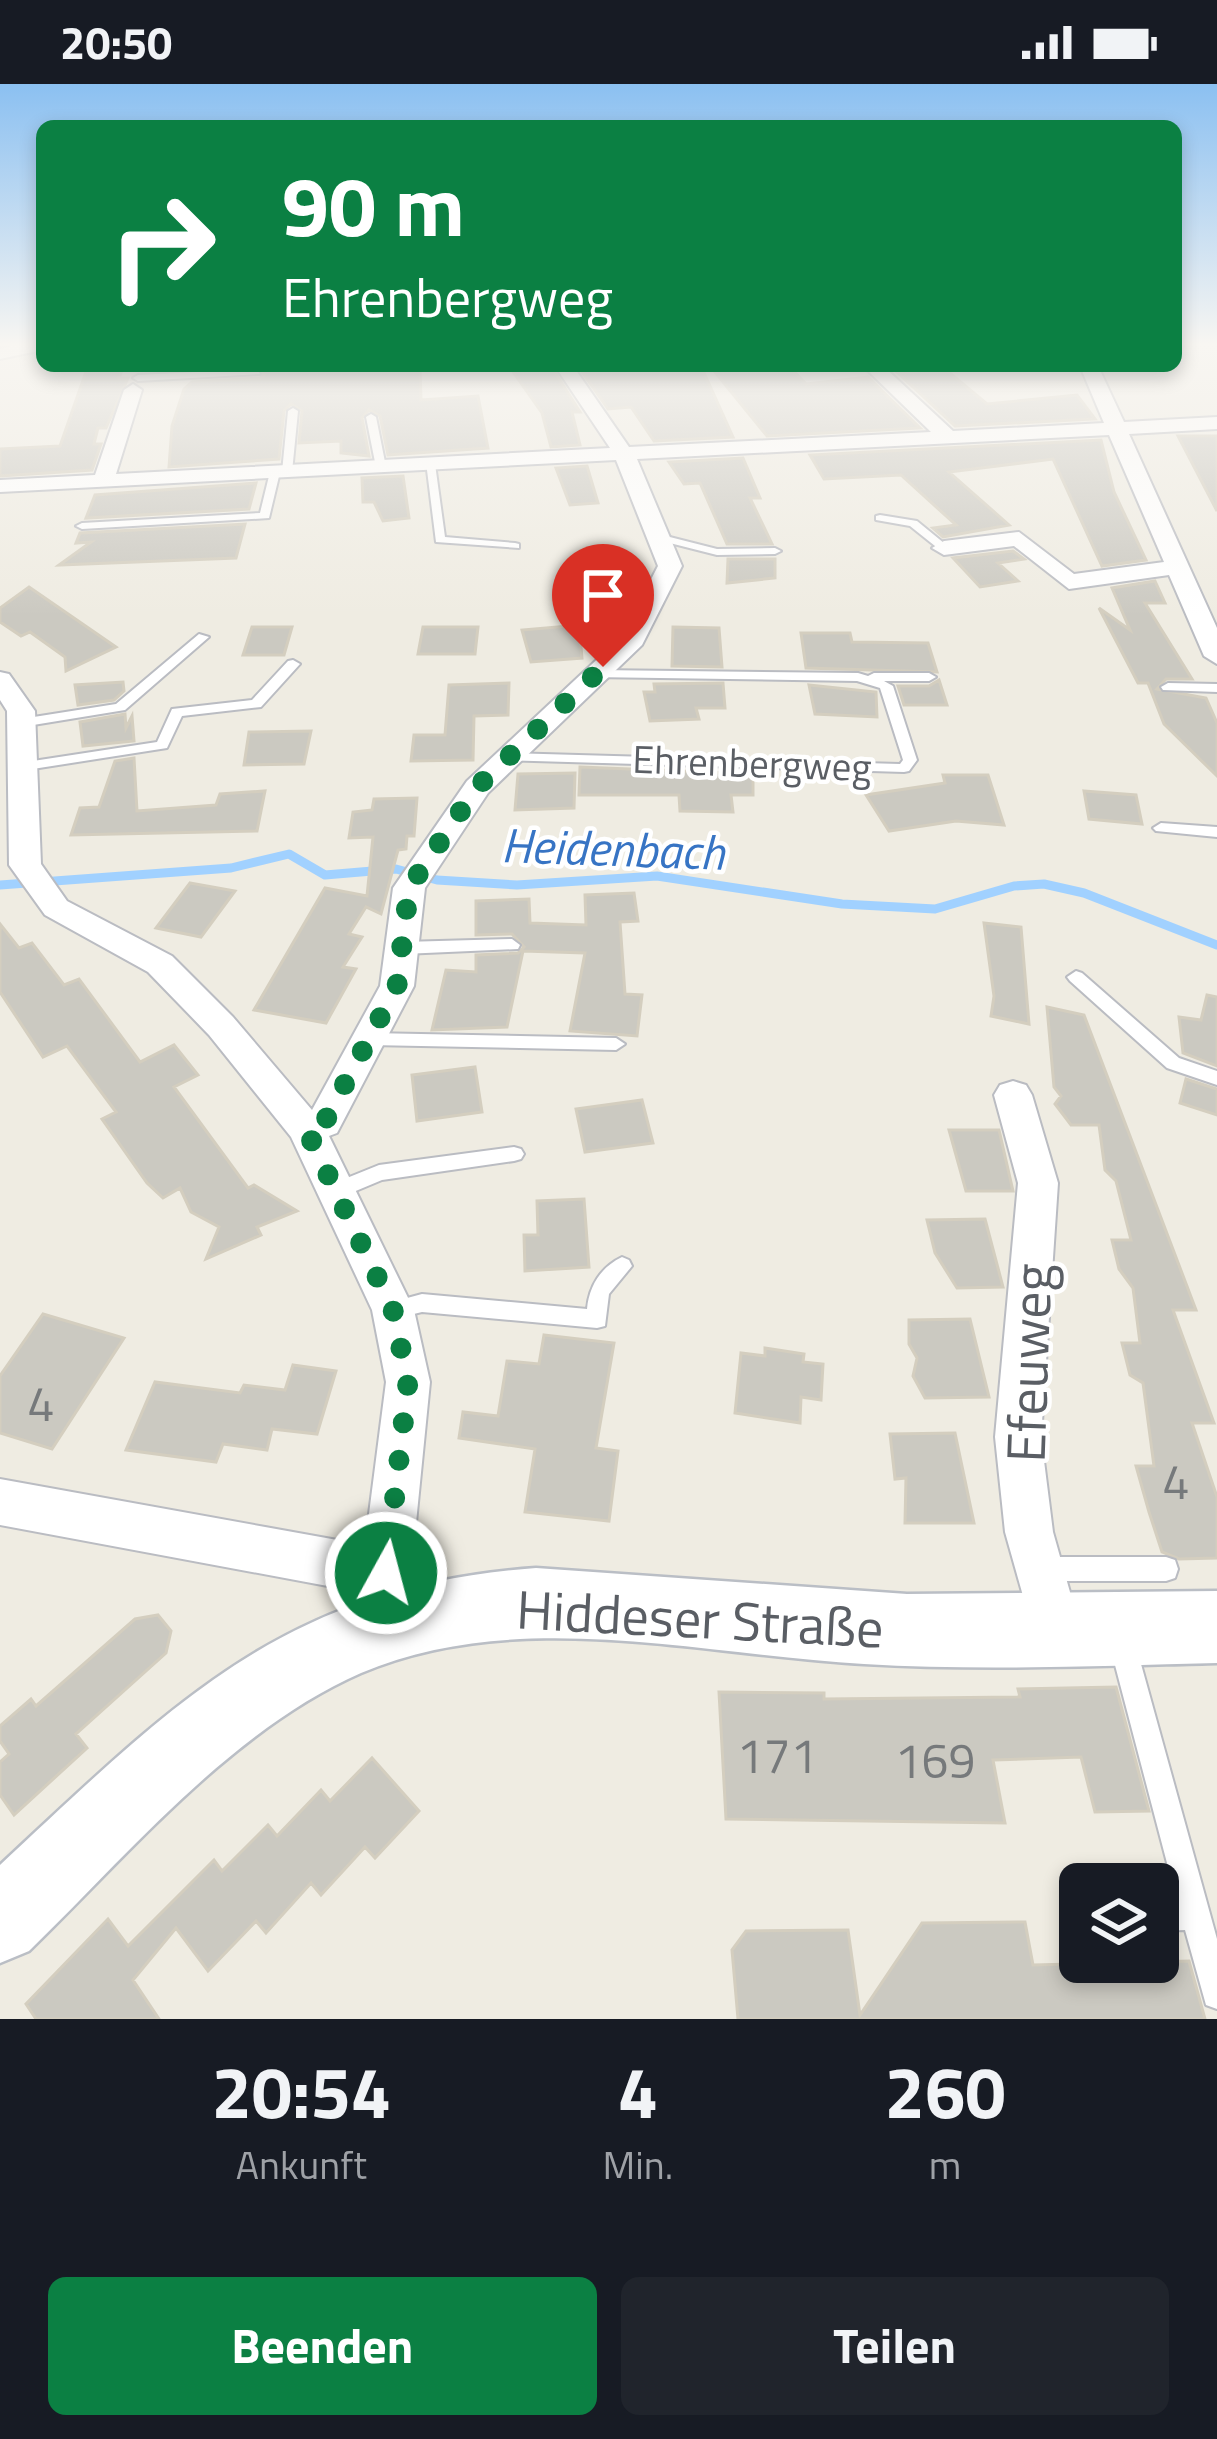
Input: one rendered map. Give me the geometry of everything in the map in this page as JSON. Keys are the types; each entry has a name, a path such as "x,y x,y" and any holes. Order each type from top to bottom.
{"main road":[{"name":"Hiddeser Straße","path":"0,1922 166,1765 283,1677 341,1644 391,1598 549,1600 864,1628 1072,1610 1217,1628"}],"street":[{"path":"103,481 118,435"},
{"path":"306,1129 324,1123 397,986 417,876 477,787 633,640 670,566 625,456 611,435"},
{"path":"0,486 1006,435"},
{"path":"1118,435 1176,567 1207,614 1217,656"},
{"path":"944,548 1019,539 1069,582 1176,567"},
{"path":"0,680 16,698 21,723 20,766 10,803 26,865 56,908 160,964 221,1025 306,1129 393,1310 408,1382 391,1598 0,1502"},
{"name":"Efeuweg","path":"1013,1095 1037,1183 1018,1437 1029,1532 1072,1610"}],"lane":[{"path":"82,526 265,516 288,435"},
{"path":"375,435 381,467"},
{"path":"430,464 440,540 515,546"},
{"path":"880,518 913,523 944,548"},
{"path":"658,537 717,552 776,551"},
{"path":"21,723 120,707 170,671 203,637"},
{"path":"20,766 162,745 177,712 256,704 293,664"},
{"name":"Ehrenbergweg","path":"508,757 904,768 910,760 895,701 886,686 858,672 599,671"},
{"path":"858,672 929,676"},
{"path":"1168,687 1217,688"},
{"path":"1161,828 1217,832"},
{"path":"1196,840 1217,842"},
{"path":"404,948 512,945"},
{"path":"1076,977 1173,1063 1217,1078"},
{"path":"370,1039 616,1044"},
{"path":"339,1190 379,1173 514,1154"},
{"path":"393,1310 422,1303 597,1319 598,1291 622,1266"},
{"path":"1166,1569 1072,1610 1196,1916 1217,1994"},
{"path":"1179,1916 1196,1916"}],"building":[{"path":"64,435 96,435 94,444 101,444 92,470 0,476 0,449 60,446"},
{"path":"171,435 281,435 279,459 169,467"},
{"path":"300,435 365,435 369,456 341,453 341,441 299,443"},
{"path":"384,435 486,435 488,448 388,455"},
{"path":"548,435 578,435 580,445 551,447"},
{"path":"650,435 733,437 654,441"},
{"path":"1178,436 1217,436 1217,511"},
{"path":"1101,440 1114,492 1146,560 1102,566 1053,459 949,472 1009,525 943,537 933,528 956,525 901,475 824,479 810,455"},
{"path":"743,458 760,498 750,498 772,544 727,544 700,483 684,484 669,462"},
{"path":"587,466 598,503 570,505 556,468"},
{"path":"403,476 409,518 383,521 374,502 363,502 362,478"},
{"path":"256,483 249,509 86,518 95,495"},
{"path":"245,524 236,558 59,565 91,542 76,543 80,533"},
{"path":"1013,551 1024,559 998,563 1018,581 980,587 953,558"},
{"path":"728,559 775,559 775,578 727,583"},
{"path":"1155,581 1165,603 1145,603 1192,679 1166,679 1157,689 1206,698 1217,723 1217,776 1164,724 1148,683 1138,683 1099,608 1130,630 1112,588"},
{"path":"29,587 116,647 66,671 65,657 30,632 21,636 0,622 0,608"},
{"path":"579,625 582,658 531,662 522,630"},
{"path":"252,627 292,627 284,655 243,655"},
{"path":"423,627 478,627 475,654 418,654"},
{"path":"673,627 719,628 722,667 672,666"},
{"path":"801,633 850,633 852,642 928,643 937,672 806,668"},
{"path":"939,680 947,705 904,705 898,686 929,686"},
{"path":"123,682 124,691 114,700 78,705 75,685"},
{"path":"509,683 508,715 474,716 473,760 411,761 414,735 445,735 449,685"},
{"path":"723,683 725,708 696,708 699,719 650,721 644,692 655,692 654,684"},
{"path":"809,685 876,692 877,717 815,714"},
{"path":"125,714 126,728 132,716 134,741 83,746 80,722"},
{"path":"311,731 304,764 244,765 249,732"},
{"path":"134,758 137,811 216,805 220,794 265,791 257,831 71,835 80,808 99,807 115,761"},
{"path":"580,767 753,774 753,795 731,795 733,812 680,811 679,795 579,795"},
{"path":"575,773 574,808 515,810 518,774"},
{"path":"943,775 988,775 1004,825 956,821 889,831 866,795 945,783"},
{"path":"1084,791 1136,795 1142,824 1089,819"},
{"path":"417,798 414,836 407,836 406,849 398,850 381,914 366,907 349,934 362,937 343,967 356,969 326,1023 254,1010 325,888 367,896 373,837 349,838 353,812 372,810 374,799"},
{"path":"190,883 235,891 201,937 156,928"},
{"path":"634,893 638,921 620,922 625,994 642,995 637,1036 570,1031 585,953 523,951 507,1027 432,1030 446,970 476,972 476,955 518,953 524,947 512,934 476,935 476,901 529,899 530,923 586,925 585,895"},
{"path":"984,923 1021,927 1029,1024 991,1016 994,996"},
{"path":"0,924 19,948 32,943 64,985 79,979 140,1062 174,1045 198,1075 174,1087 248,1188 254,1185 297,1211 257,1227 261,1235 206,1259 219,1227 191,1212 180,1188 163,1198 147,1183 102,1119 116,1112 67,1046 43,1057 0,992"},
{"path":"1207,995 1217,997 1217,1066 1183,1053 1179,1017 1201,1020"},
{"path":"1047,1007 1084,1015 1196,1310 1173,1310 1214,1423 1192,1423 1217,1497 1217,1558 1179,1559 1162,1552 1149,1512 1136,1466 1154,1466 1143,1383 1130,1375 1122,1343 1140,1343 1133,1288 1119,1269 1112,1240 1131,1240 1116,1181 1105,1170 1099,1125 1071,1125 1055,1104 1061,1096 1054,1087"},
{"path":"475,1067 482,1112 417,1121 412,1075"},
{"path":"1186,1079 1217,1089 1217,1115 1180,1103"},
{"path":"642,1100 653,1143 585,1152 576,1109"},
{"path":"949,1130 999,1130 1013,1191 966,1191"},
{"path":"584,1199 589,1267 525,1271 524,1235 538,1235 537,1201"},
{"path":"985,1219 1003,1287 957,1288 935,1253 927,1220"},
{"path":"43,1314 124,1338 52,1449 0,1433 0,1376"},
{"path":"970,1319 989,1397 925,1398 913,1376 917,1358 909,1344 909,1320"},
{"path":"544,1335 614,1343 596,1448 618,1451 609,1521 525,1512 535,1449 459,1438 463,1412 498,1416 507,1361 539,1364"},
{"path":"765,1348 804,1354 803,1362 823,1364 821,1400 801,1397 800,1423 735,1413 741,1353 765,1356"},
{"path":"293,1365 336,1371 317,1434 272,1429 267,1450 223,1444 216,1462 126,1450 155,1382 240,1393 244,1385 285,1390"},
{"path":"955,1433 974,1523 905,1523 906,1478 895,1479 890,1434"},
{"path":"158,1615 171,1631 166,1653 76,1734 87,1748 14,1815 0,1795 0,1762 9,1754 0,1741 0,1726 31,1699 36,1706 135,1619"},
{"path":"1116,1687 1149,1811 1095,1812 1081,1757 993,1760 1005,1823 726,1819 719,1692 824,1693 824,1699 1020,1697 1018,1689"},
{"path":"372,1758 419,1811 375,1858 365,1847 321,1895 311,1883 266,1933 256,1921 208,1971 176,1928 133,1980 159,2019 36,2019 26,2004 108,1919 128,1946 214,1860 222,1871 268,1825 277,1836 321,1790 330,1801"},
{"path":"1025,1922 1033,1965 1059,1964 1059,1983 1179,1983 1179,1961 1189,1961 1205,2019 738,2019 732,1950 746,1931 848,1930 860,2015 922,1923"}],"waterway":[{"name":"Heidenbach","path":"0,885 231,868 289,854 325,875 396,869 437,880 517,885 657,876 842,904 935,909 1014,886 1044,884 1084,893 1217,945"}],"route":[{"path":"386,1573 408,1382 393,1310 306,1129 324,1123 397,986 409,888 477,787 603,667"}]}
